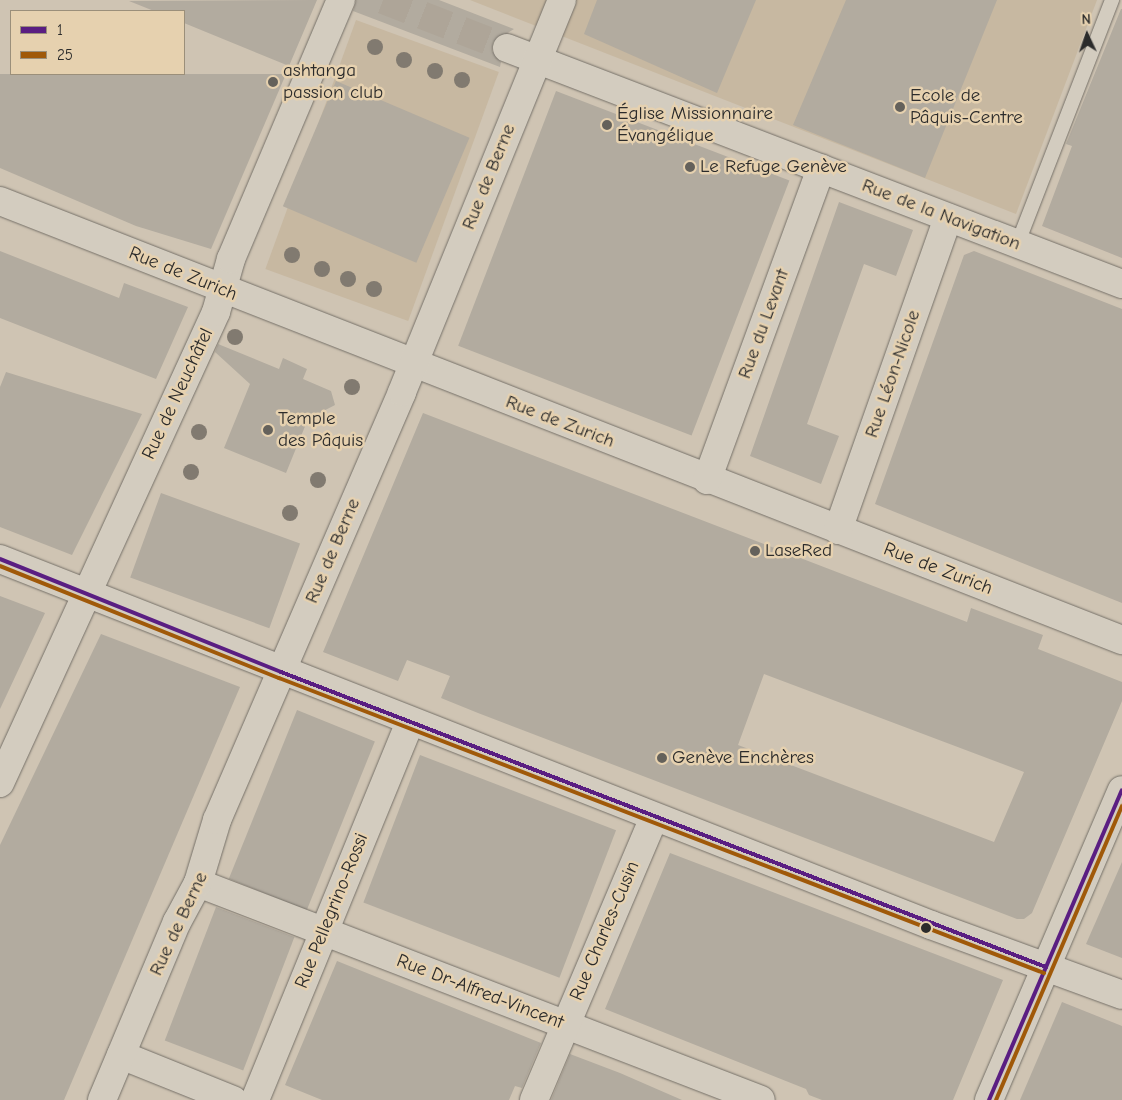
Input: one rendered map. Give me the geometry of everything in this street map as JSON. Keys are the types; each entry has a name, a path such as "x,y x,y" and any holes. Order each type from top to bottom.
{"street":[{"name":"Rue de Neuchâtel","path":"0,783 224,290 232,259 341,0"},
{"name":"Rue de Berne","path":"102,1100 198,883 217,820 412,365 562,0"},
{"name":"Rue de la Navigation","path":"507,48 1122,284"},
{"name":"Rue du Levant","path":"708,480 821,168"},
{"name":"Rue de Zurich","path":"0,201 412,365 1122,640"},
{"name":"Rue Léon-Nicole","path":"838,530 948,218"},
{"path":"0,559 87,592 281,672 1122,995"},
{"name":"Rue Pellegrino-Rossi","path":"255,1100 410,722"},
{"path":"989,1100 1122,790"},
{"name":"Rue Charles-Cusin","path":"534,1100 654,816"},
{"name":"Rue Dr-Alfred-Vincent","path":"198,883 761,1100"},
{"path":"121,1056 233,1100"}],"lane":[{"path":"1018,245 1112,0"}],"shaded area":[{"name":"Ecole de Pâquis-Centre","path":"470,0 1097,0 1016,214"},
{"path":"356,20 499,72 408,321 265,269"}],"building":[{"path":"317,0 289,66 185,23 185,10 152,10 129,1"},
{"path":"356,0 439,0 514,29 493,42 492,51 501,62 500,67 353,11"},
{"path":"597,0 756,0 717,93 584,34"},
{"path":"846,0 997,0 925,178 793,125"},
{"path":"1121,9 1122,258 1042,226 1072,146 1066,144"},
{"path":"0,74 286,74 211,249 136,226 0,168"},
{"path":"336,81 469,138 416,263 283,206"},
{"path":"556,91 789,181 692,435 458,346"},
{"path":"839,202 913,230 896,276 864,264 807,424 839,436 821,484 750,456"},
{"path":"0,251 119,298 124,283 188,307 156,379 0,318"},
{"path":"974,251 1122,309 1122,603 875,504 964,255"},
{"name":"Temple des Pâquis","path":"218,344 279,369 283,358 307,369 303,379 331,391 335,405 308,419 286,473 224,448 250,384 215,352"},
{"path":"6,372 142,414 72,555 0,527 0,387"},
{"path":"423,413 967,622 971,608 1043,635 1038,649 1122,682 1122,701 1032,913 1024,919 1017,919 441,698 450,676 407,660 398,681 323,652","holes":["764,674 1024,772 994,842 738,745"]},
{"path":"161,493 300,544 269,628 130,578"},
{"path":"0,596 45,613 0,709"},
{"path":"101,634 240,687 64,1100 0,1100 0,845"},
{"path":"297,710 375,741 307,910 229,879"},
{"path":"420,755 616,830 559,978 363,903"},
{"path":"670,853 1003,980 953,1100 822,1100 809,1095 806,1089 605,1009"},
{"path":"1122,862 1122,958 1086,944"},
{"path":"216,907 294,937 243,1071 165,1041"},
{"path":"337,961 541,1043 522,1088 515,1086 509,1100 322,1100 285,1085"},
{"path":"1062,1002 1122,1026 1122,1100 1020,1100"},
{"path":"570,1054 620,1073 682,1100 551,1100"}],"tunnel":[{"path":"383,0 507,48"}],"transit line":[{"name":"1","path":"0,559 281,672 1046,967"},
{"name":"25","path":"0,566 279,678 1044,973"},
{"name":"1","path":"989,1100 1122,790"},
{"name":"25","path":"996,1100 1122,806"}],"place":[{"name":"ashtanga passion club","path":"273,82"},
{"name":"Ecole de Pâquis-Centre","path":"900,107"},
{"name":"Église Missionnaire Évangélique","path":"607,125"},
{"name":"Le Refuge Genève","path":"690,167"},
{"name":"Temple des Pâquis","path":"268,430"},
{"name":"LaseRed","path":"755,551"},
{"name":"Genève Enchères","path":"662,758"}]}
